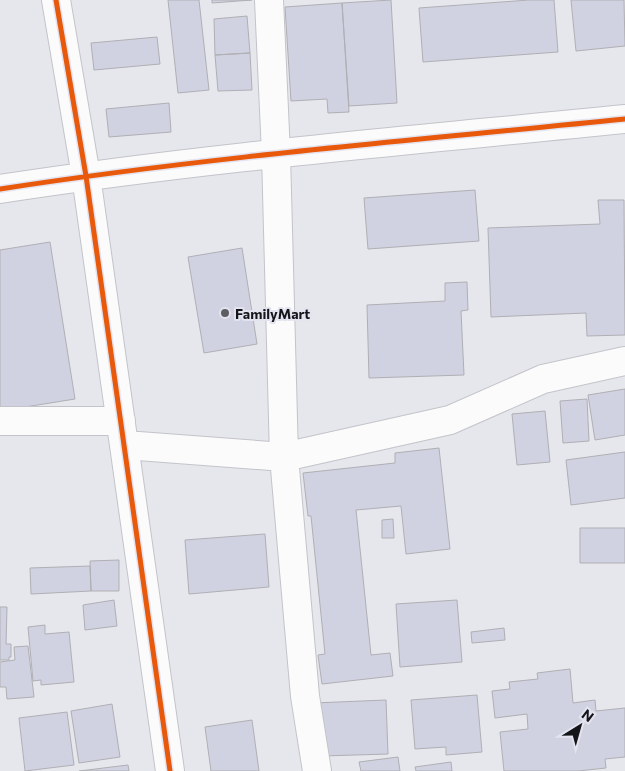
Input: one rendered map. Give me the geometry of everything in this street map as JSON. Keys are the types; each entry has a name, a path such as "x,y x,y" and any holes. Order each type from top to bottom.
{"street":[{"path":"56,0 86,176 170,771"},
{"path":"269,0 276,154 284,457 305,696 317,771"},
{"path":"0,189 86,176 276,154 625,119"},
{"path":"0,421 123,433 284,457 450,420 543,379 625,361"}],"building":[{"path":"168,0 199,0 209,90 178,93"},
{"path":"212,0 252,0 212,3"},
{"path":"391,0 397,103 349,106 342,3"},
{"path":"554,0 558,52 423,62 419,8"},
{"path":"571,0 624,0 625,46 576,51"},
{"path":"342,3 349,112 328,113 327,99 291,101 285,7"},
{"path":"247,16 250,53 215,55 214,19"},
{"path":"157,37 160,64 94,70 91,43"},
{"path":"250,53 252,90 218,91 215,55"},
{"path":"169,103 171,132 109,137 106,109"},
{"path":"475,190 479,241 368,249 364,198"},
{"path":"598,200 624,200 625,335 587,336 586,313 491,317 488,228 600,224"},
{"path":"50,242 75,399 0,411 0,250"},
{"name":"FamilyMart","path":"242,248 257,344 204,353 188,257"},
{"path":"467,282 468,310 461,311 464,375 369,378 367,305 445,301 445,283"},
{"path":"625,389 625,435 595,440 588,395"},
{"path":"587,399 589,441 563,443 560,401"},
{"path":"545,411 550,462 517,465 512,414"},
{"path":"439,448 450,549 406,554 401,506 356,510 371,655 390,653 393,676 322,684 318,655 325,654 311,516 308,516 303,473 395,463 395,453"},
{"path":"625,452 625,498 571,505 566,460"},
{"path":"393,519 394,538 382,538 382,520"},
{"path":"580,528 625,528 625,563 580,563"},
{"path":"265,534 269,587 189,594 185,540"},
{"path":"119,560 119,591 91,591 90,561"},
{"path":"90,566 91,591 31,594 30,568"},
{"path":"114,600 117,626 85,630 83,605"},
{"path":"457,600 462,662 400,667 396,604"},
{"path":"0,607 7,607 6,644 11,644 11,657 9,657 9,660 0,660"},
{"path":"45,625 45,634 69,632 74,682 41,685 41,680 33,681 28,627"},
{"path":"504,628 505,640 472,643 471,632"},
{"path":"28,646 34,697 7,699 6,687 0,687 0,662 15,660 14,647"},
{"path":"570,669 573,703 595,700 596,711 625,708 625,757 605,759 606,768 578,771 504,771 500,732 528,729 527,714 495,718 492,691 510,689 509,682 538,679 537,673"},
{"path":"477,695 482,752 446,755 446,747 415,749 411,700"},
{"path":"386,700 388,754 322,756 314,703"},
{"path":"112,704 120,757 79,763 71,711"},
{"path":"67,712 74,765 25,771 19,718"},
{"path":"252,720 259,771 211,771 205,727"},
{"path":"398,757 400,771 361,771 359,762"},
{"path":"451,762 452,771 416,771 415,767"},
{"path":"128,765 129,771 79,771"}],"cycle path":[{"path":"56,0 86,176 170,771"},
{"path":"0,189 234,158 625,119"}],"place":[{"name":"FamilyMart","path":"225,313"}]}
